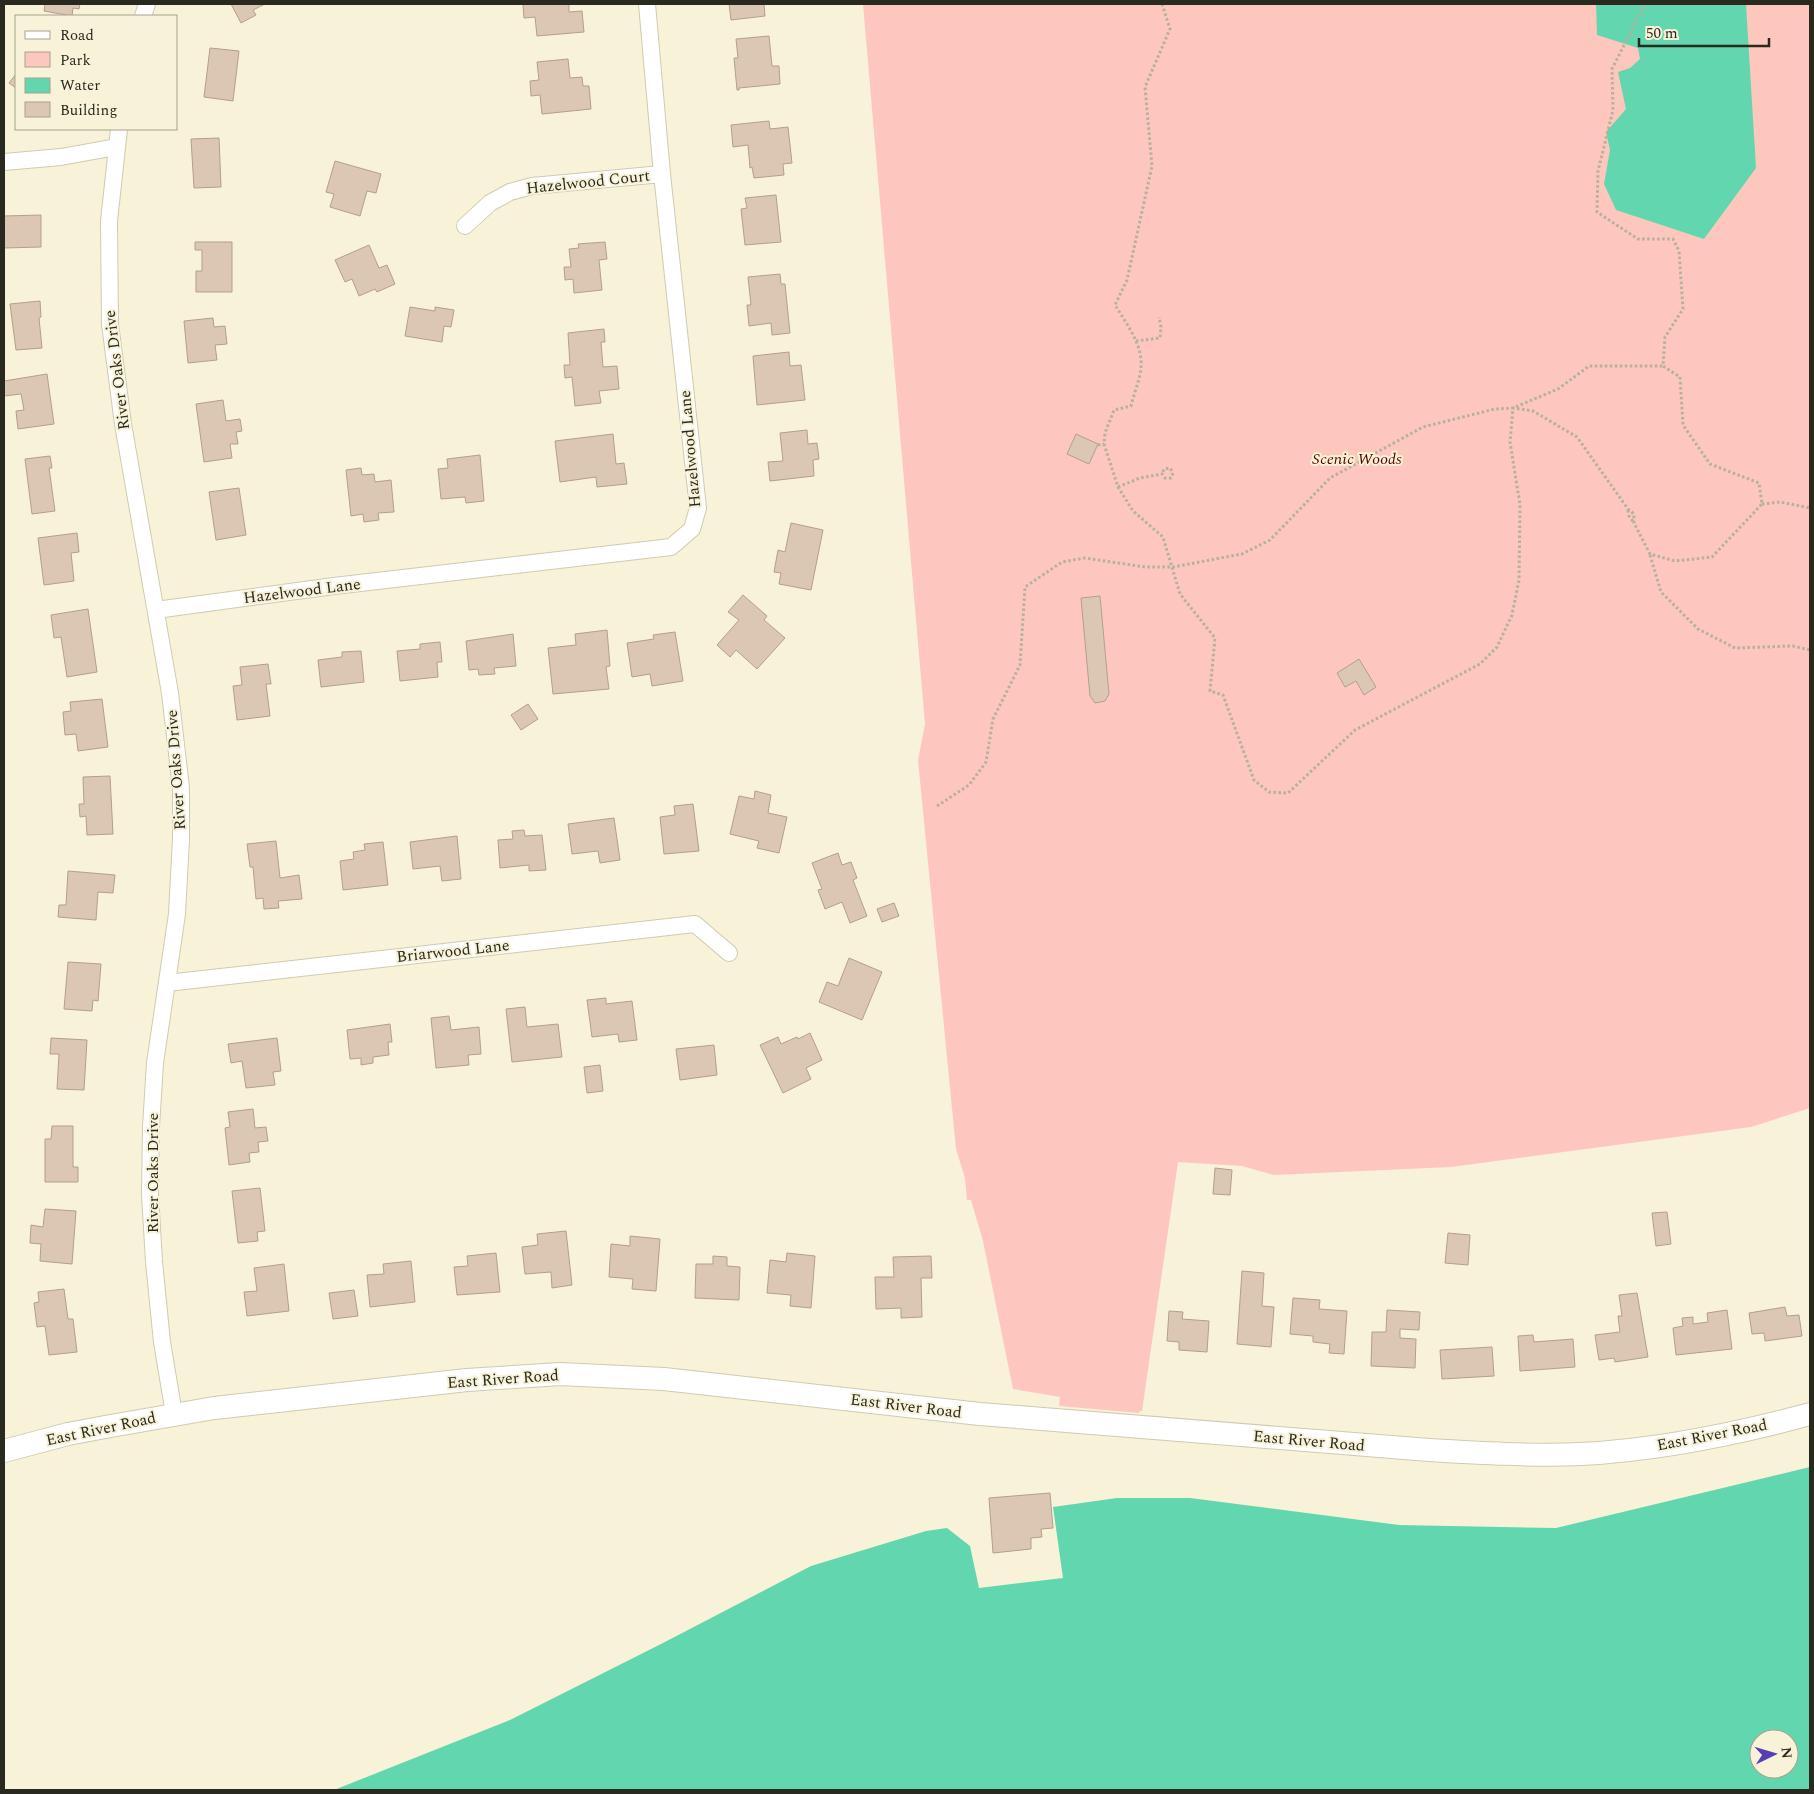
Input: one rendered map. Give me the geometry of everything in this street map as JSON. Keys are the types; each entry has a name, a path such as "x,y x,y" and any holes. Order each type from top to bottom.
{"main road":[{"name":"East River Road","path":"4,1451 68,1434 174,1414 437,1383 507,1376 560,1374 664,1378 980,1414 1500,1454 1580,1454 1621,1451 1709,1437 1810,1414"}],"street":[{"name":"Hazelwood Lane","path":"156,610 334,586 672,547 692,529 698,508 662,174 646,4"},
{"name":"River Oaks Drive","path":"119,130 109,221 110,324 123,424 170,693 181,788 181,838 177,914 155,1063 150,1127 150,1194 154,1262 162,1342 174,1414"},
{"path":"4,162 61,157 116,146"},
{"name":"Hazelwood Court","path":"465,226 490,203 510,192 532,186 662,174"},
{"name":"Briarwood Lane","path":"167,983 695,924 729,953"}],"path":[{"path":"1162,4 1170,29 1145,87 1152,166 1127,280 1115,305 1136,341 1141,367 1131,406 1114,410 1104,433 1104,444 1118,487 1133,511 1163,536 1180,594 1214,638 1210,691 1223,695 1254,780 1270,792 1288,793 1355,730 1480,664 1497,646 1512,615 1519,580 1520,505 1510,442 1513,408"},
{"path":"1645,4 1612,69 1613,110 1598,171 1597,212 1638,239 1673,239 1679,251 1683,309 1665,337 1663,366"},
{"path":"1136,341 1160,338 1161,327 1158,317"},
{"path":"1513,408 1558,389 1589,366 1663,366 1680,377 1683,425 1710,464 1759,483 1762,504"},
{"path":"937,806 969,785 986,762 993,719 1020,665 1024,587 1062,562 1085,558 1145,568 1173,567 1242,554 1270,540 1330,478 1423,427 1495,409 1513,408 1533,411 1577,438 1628,509 1634,514 1634,523 1650,554 1661,592 1698,629 1735,648 1793,646 1810,650"},
{"path":"1098,445 1104,444"},
{"path":"1118,487 1140,478 1162,474"},
{"path":"1650,554 1675,561 1712,557 1762,504 1780,502 1810,508"}],"green space":[{"name":"Scenic Woods","path":"863,4 1810,4 1810,1108 1751,1127 1451,1167 1274,1175 1242,1166 1178,1162 1142,1411 1139,1413 1059,1406 1060,1397 1013,1389 983,1241 971,1200 967,1200 965,1178 956,1149 918,760 925,724"}],"water":[{"path":"1596,4 1746,4 1756,168 1704,239 1616,210 1604,184 1610,150 1606,132 1626,109 1618,72 1630,68 1640,59 1638,48 1597,35"},
{"path":"1810,1467 1810,1790 334,1790 510,1720 811,1566 926,1531 947,1528 970,1546 979,1588 1063,1578 1053,1507 1117,1498 1190,1498 1399,1525 1556,1528"}],"building":[{"path":"45,4 80,4 79,9 73,8 72,15 44,11"},
{"path":"231,4 265,4 253,10 256,15 241,23"},
{"path":"523,4 569,4 569,12 582,11 584,32 537,36 535,17 524,18"},
{"path":"729,4 764,4 765,16 731,20"},
{"path":"769,36 772,66 779,66 780,84 739,88 737,90 734,58 738,58 736,39"},
{"path":"210,48 239,51 233,101 204,97"},
{"path":"568,59 570,78 582,77 583,86 589,86 591,109 542,114 540,95 531,96 530,81 539,80 537,62"},
{"path":"15,75 15,87 9,83"},
{"path":"769,121 770,129 788,127 792,163 783,164 784,175 754,178 752,167 750,168 748,145 733,147 731,125"},
{"path":"219,138 221,187 194,188 191,139"},
{"path":"335,161 381,174 376,193 367,191 360,216 330,207 334,194 326,192"},
{"path":"776,195 781,242 745,245 741,209 747,208 745,198"},
{"path":"41,215 41,247 4,248 4,216"},
{"path":"195,242 232,242 232,292 196,292 196,271 202,271 202,250 195,250"},
{"path":"605,242 607,259 599,260 602,290 574,293 573,279 565,280 564,267 571,267 569,249 579,248 578,244"},
{"path":"369,245 379,268 387,265 395,284 377,292 375,289 359,296 352,279 345,282 335,260"},
{"path":"780,274 781,284 785,284 790,333 772,335 771,323 749,326 747,305 751,305 748,277"},
{"path":"40,301 41,317 39,318 42,348 16,350 10,304"},
{"path":"410,307 435,311 435,307 454,310 451,327 444,326 442,342 405,336"},
{"path":"213,318 214,327 225,326 227,344 215,345 217,360 188,363 184,321"},
{"path":"604,329 605,342 601,342 603,367 617,366 619,389 599,391 601,403 575,406 572,377 565,378 564,365 570,365 568,333"},
{"path":"789,352 790,366 801,365 805,400 757,405 753,356"},
{"path":"47,374 54,424 18,429 16,411 24,410 21,394 4,396 4,381"},
{"path":"223,400 226,421 240,419 242,431 236,432 238,444 230,444 232,458 204,462 196,404"},
{"path":"807,430 808,444 817,443 819,459 813,460 814,476 770,481 768,462 783,461 780,433"},
{"path":"613,434 616,464 624,463 627,484 597,487 596,477 560,482 555,441"},
{"path":"1076,434 1098,444 1089,464 1067,454"},
{"path":"480,455 484,501 466,503 465,497 441,499 438,469 448,468 447,459"},
{"path":"50,456 52,468 49,468 55,511 32,514 25,459"},
{"path":"361,468 362,475 374,474 375,482 391,480 394,512 378,513 379,520 364,522 363,514 351,516 346,470"},
{"path":"239,488 246,535 216,540 209,492"},
{"path":"791,523 823,530 811,590 779,584 781,573 774,572 778,550 785,552"},
{"path":"77,533 79,552 71,553 74,581 44,585 38,538"},
{"path":"743,595 767,616 764,620 785,638 757,669 736,650 730,657 717,645 739,620 728,612"},
{"path":"1100,596 1109,694 1105,701 1095,703 1090,696 1081,598"},
{"path":"88,609 97,672 67,677 61,637 54,638 51,615"},
{"path":"607,630 610,666 606,667 609,689 553,694 548,648 576,645 575,634"},
{"path":"675,632 683,681 652,686 650,674 632,677 627,643 654,639 653,635"},
{"path":"513,634 516,666 494,668 495,674 479,675 478,669 469,670 466,641"},
{"path":"440,642 442,662 437,662 438,677 400,681 397,651 420,649 420,644"},
{"path":"361,651 364,682 321,687 318,660 342,657 342,652"},
{"path":"1359,659 1376,687 1364,695 1356,681 1345,687 1337,673"},
{"path":"268,664 271,684 266,684 270,716 237,720 233,686 242,685 240,667"},
{"path":"102,699 108,747 78,751 76,734 65,735 63,712 71,711 70,702"},
{"path":"528,704 538,719 521,730 511,715"},
{"path":"110,776 113,834 87,835 86,816 80,817 79,804 84,804 83,777"},
{"path":"755,791 771,795 768,813 787,817 779,853 757,848 759,841 730,834 739,796 754,799"},
{"path":"693,804 699,851 664,854 660,817 675,815 674,806"},
{"path":"614,818 620,860 600,863 598,851 572,854 568,824"},
{"path":"524,830 525,836 542,835 546,870 529,871 529,865 500,868 498,840 513,839 512,831"},
{"path":"457,836 461,879 442,881 440,866 413,869 410,842"},
{"path":"276,841 280,878 299,875 302,899 278,901 279,908 264,909 263,898 256,899 253,867 250,867 247,844"},
{"path":"383,842 388,885 343,890 340,861 354,859 353,852 365,850 364,844"},
{"path":"838,853 842,865 851,862 857,878 853,880 867,916 850,923 842,902 825,909 818,890 822,889 812,863"},
{"path":"68,871 115,875 113,893 98,892 96,920 58,917 59,905 66,905"},
{"path":"894,903 899,916 882,922 877,909"},
{"path":"849,958 882,972 862,1020 819,1002 827,982 838,986"},
{"path":"68,962 101,964 98,1001 93,1000 92,1011 64,1009"},
{"path":"606,998 606,1004 632,1001 637,1040 619,1042 618,1034 592,1037 587,1000"},
{"path":"525,1007 527,1027 558,1024 562,1057 512,1062 506,1009"},
{"path":"449,1016 451,1030 479,1027 481,1054 468,1055 469,1065 436,1068 431,1018"},
{"path":"390,1024 392,1042 388,1042 389,1055 373,1057 373,1063 361,1065 361,1058 350,1059 347,1030"},
{"path":"810,1033 822,1060 806,1068 811,1079 783,1093 760,1045 778,1037 781,1044"},
{"path":"51,1038 87,1040 84,1090 57,1089 59,1054 50,1054"},
{"path":"277,1038 281,1071 273,1072 275,1085 246,1088 242,1061 231,1063 228,1044"},
{"path":"714,1045 717,1075 680,1080 676,1049"},
{"path":"600,1065 603,1091 587,1093 584,1067"},
{"path":"253,1109 255,1128 266,1127 268,1141 258,1142 259,1152 249,1153 250,1162 229,1165 225,1128 230,1127 228,1112"},
{"path":"52,1126 73,1126 73,1167 78,1167 78,1182 45,1182 45,1139 51,1139"},
{"path":"1215,1168 1232,1170 1230,1195 1213,1194"},
{"path":"260,1188 265,1231 257,1232 258,1241 238,1243 232,1191"},
{"path":"45,1209 76,1211 72,1264 40,1261 41,1244 30,1243 31,1225 43,1227"},
{"path":"1667,1212 1671,1244 1656,1246 1652,1213"},
{"path":"566,1231 572,1285 552,1288 551,1272 525,1274 522,1247 538,1245 537,1234"},
{"path":"1448,1233 1470,1235 1468,1265 1445,1263"},
{"path":"630,1236 660,1239 656,1291 632,1289 633,1279 609,1277 611,1244 630,1246"},
{"path":"496,1253 500,1292 457,1295 454,1267 468,1266 467,1256"},
{"path":"787,1253 815,1256 811,1308 790,1306 791,1295 767,1293 770,1260 786,1262"},
{"path":"713,1256 727,1257 727,1266 740,1267 739,1300 695,1298 696,1264 713,1264"},
{"path":"931,1256 932,1278 921,1278 922,1317 901,1318 901,1308 876,1309 875,1277 894,1277 893,1257"},
{"path":"411,1261 415,1302 370,1307 367,1275 384,1274 383,1264"},
{"path":"284,1264 289,1311 247,1316 244,1292 257,1291 254,1268"},
{"path":"1242,1271 1264,1273 1262,1306 1274,1307 1271,1347 1237,1344"},
{"path":"64,1289 68,1319 73,1319 77,1352 49,1355 45,1326 37,1327 34,1303 39,1302 38,1292"},
{"path":"354,1290 358,1316 333,1319 329,1293"},
{"path":"1637,1293 1648,1357 1615,1362 1614,1358 1599,1360 1595,1335 1620,1332 1618,1316 1622,1316 1619,1295"},
{"path":"1293,1298 1320,1300 1319,1309 1347,1311 1344,1354 1329,1353 1330,1344 1313,1342 1313,1336 1290,1334"},
{"path":"1785,1307 1787,1316 1799,1315 1802,1336 1765,1341 1764,1333 1752,1334 1749,1313"},
{"path":"1387,1310 1420,1312 1419,1330 1400,1329 1400,1338 1416,1339 1415,1368 1371,1366 1372,1332 1386,1332"},
{"path":"1727,1310 1732,1349 1676,1355 1673,1328 1683,1326 1682,1318 1693,1317 1693,1324 1708,1322 1707,1313"},
{"path":"1169,1311 1183,1312 1182,1319 1209,1321 1207,1352 1179,1350 1179,1342 1167,1341"},
{"path":"1533,1335 1534,1342 1573,1339 1575,1367 1520,1371 1518,1336"},
{"path":"1492,1347 1494,1376 1442,1379 1440,1350"},
{"path":"1050,1493 1053,1528 1041,1529 1042,1537 1031,1538 1031,1549 993,1553 989,1498"}]}
